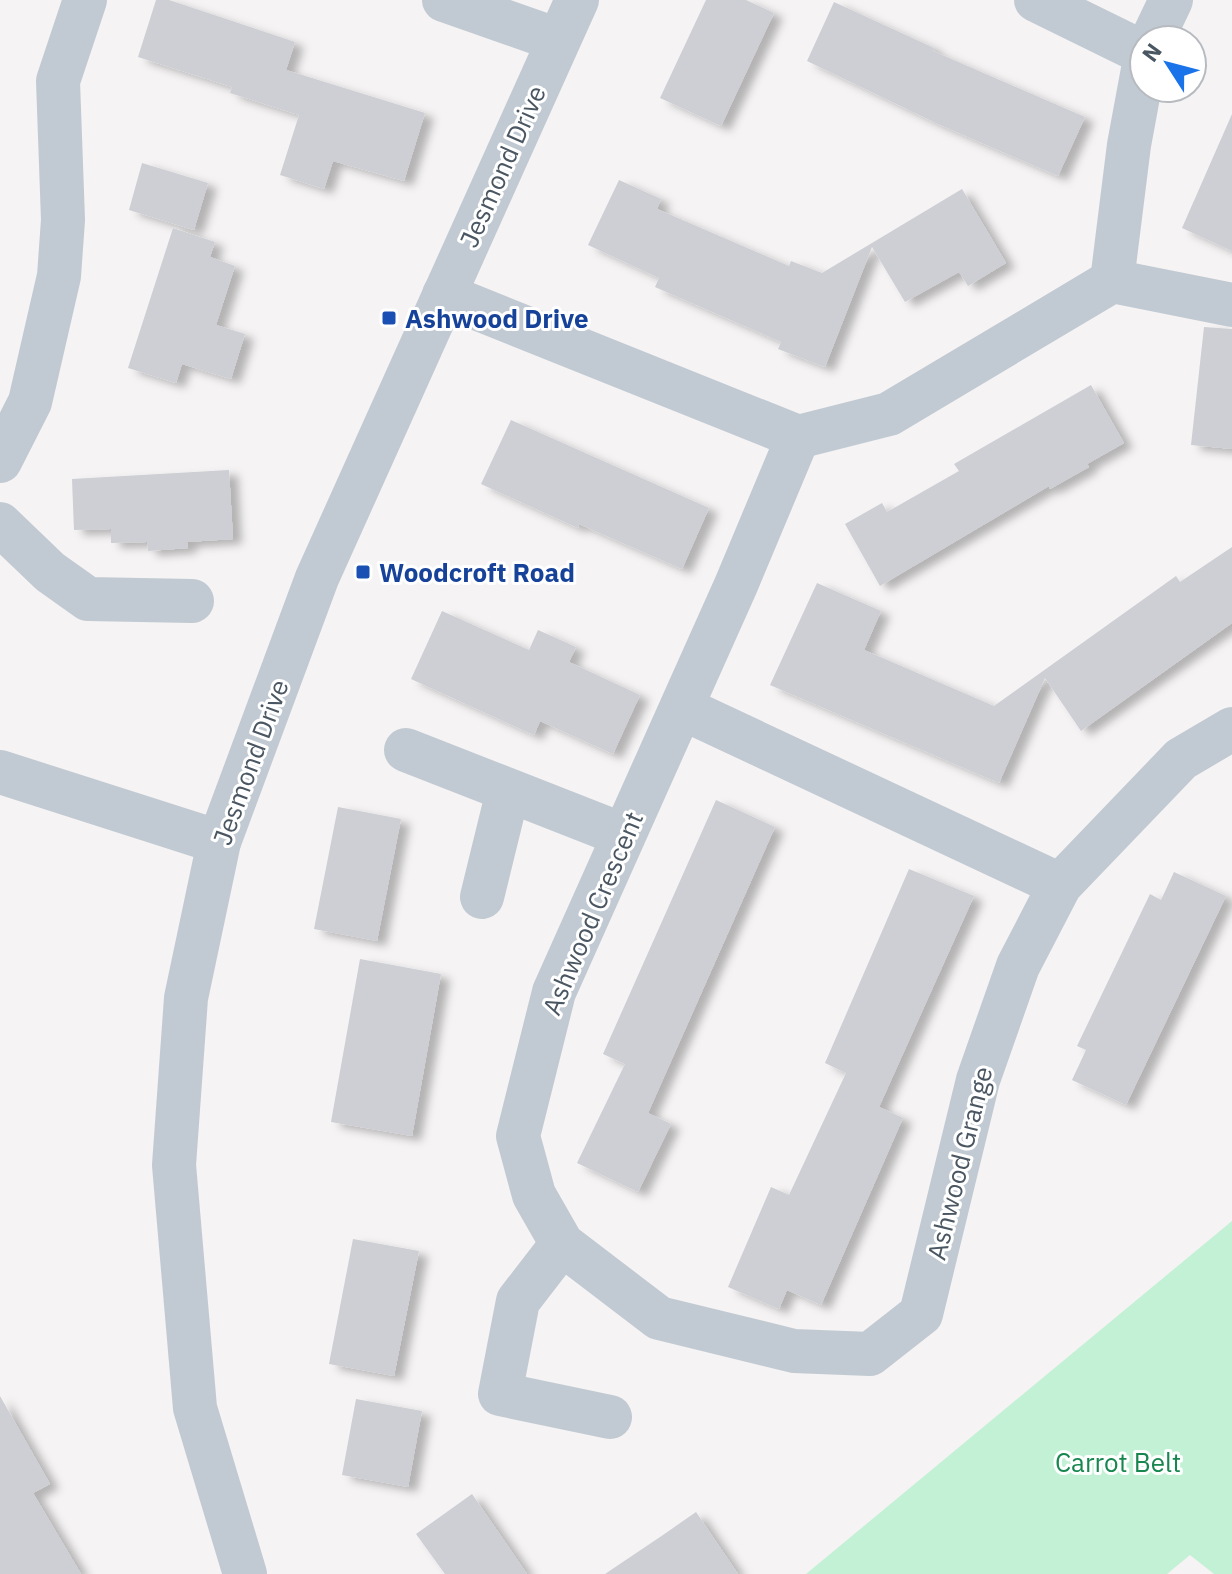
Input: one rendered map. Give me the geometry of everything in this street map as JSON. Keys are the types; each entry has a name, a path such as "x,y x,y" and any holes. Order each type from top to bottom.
{"street":[{"path":"0,461 30,402 59,276 63,220 58,81 85,0"},
{"path":"444,0 558,40"},
{"name":"Jesmond Drive","path":"245,1574 195,1408 174,1165 186,998 219,842 317,578 577,0"},
{"path":"1036,0 1128,45"},
{"path":"1160,24 1171,0"},
{"path":"1112,281 1137,104"},
{"path":"444,295 798,437 889,414 1112,281 1232,305"},
{"name":"Ashwood Crescent","path":"794,1351 659,1318 562,1244 534,1195 518,1136 554,992 682,708 798,437"},
{"path":"0,524 50,572 88,599 192,601"},
{"path":"682,708 1060,885"},
{"name":"Ashwood Grange","path":"794,1351 870,1354 921,1314 978,1080 1018,966 1060,885 1181,759 1232,729"},
{"path":"406,750 623,835"},
{"path":"0,772 219,842"},
{"path":"482,897 508,791"},
{"path":"562,1244 518,1301 500,1394 610,1417"}],"green space":[{"name":"Carrot Belt","path":"1232,1221 1232,1574 1214,1574 1190,1555 1167,1574 806,1574"}],"building":[{"path":"156,0 169,0 295,42 286,70 425,113 404,181 333,161 324,189 280,175 299,115 230,93 232,87 138,57"},
{"path":"706,0 746,0 774,13 721,126 660,98"},
{"path":"834,2 934,48 933,51 1085,117 1058,176 938,124 807,61"},
{"path":"1232,114 1232,251 1182,228"},
{"path":"142,163 208,183 194,230 129,210"},
{"path":"619,180 661,199 657,209 789,266 791,261 822,273 962,189 1006,263 968,286 959,272 905,302 872,247 825,367 778,349 781,342 655,287 659,278 588,245"},
{"path":"173,228 215,242 210,257 235,266 216,325 245,334 231,379 182,364 176,383 128,368"},
{"path":"1204,327 1232,329 1232,449 1191,445"},
{"path":"1091,385 1124,443 1087,464 1089,467 1050,489 1049,486 880,586 845,524 882,503 887,512 959,471 954,464"},
{"path":"511,420 709,508 682,569 579,524 578,528 481,484"},
{"path":"229,470 233,539 187,542 188,548 148,551 147,542 111,543 111,529 74,530 72,479"},
{"path":"1232,547 1232,623 1081,731 1045,678 999,783 770,685 817,583 881,611 864,650 994,706 1176,576 1180,582"},
{"path":"442,611 529,650 538,630 576,647 569,662 640,695 613,754 540,721 534,735 411,679"},
{"path":"716,800 775,827 648,1113 671,1124 638,1192 577,1163 625,1064 603,1054"},
{"path":"338,807 401,819 377,941 314,929"},
{"path":"909,869 974,896 879,1107 903,1118 821,1305 787,1290 779,1309 728,1287 771,1187 789,1195 846,1073 825,1063"},
{"path":"1174,872 1226,896 1126,1105 1072,1080 1086,1050 1077,1046 1150,894 1161,900"},
{"path":"360,959 441,974 412,1136 331,1122"},
{"path":"353,1239 419,1251 394,1376 329,1364"},
{"path":"0,1396 50,1484 33,1493 81,1574 0,1574"},
{"path":"356,1399 422,1411 408,1487 342,1475"},
{"path":"472,1494 527,1574 445,1574 416,1534"},
{"path":"696,1512 738,1574 605,1574 663,1535"}],"place":[{"name":"Ashwood Drive","path":"389,318"},
{"name":"Woodcroft Road","path":"363,572"}]}
